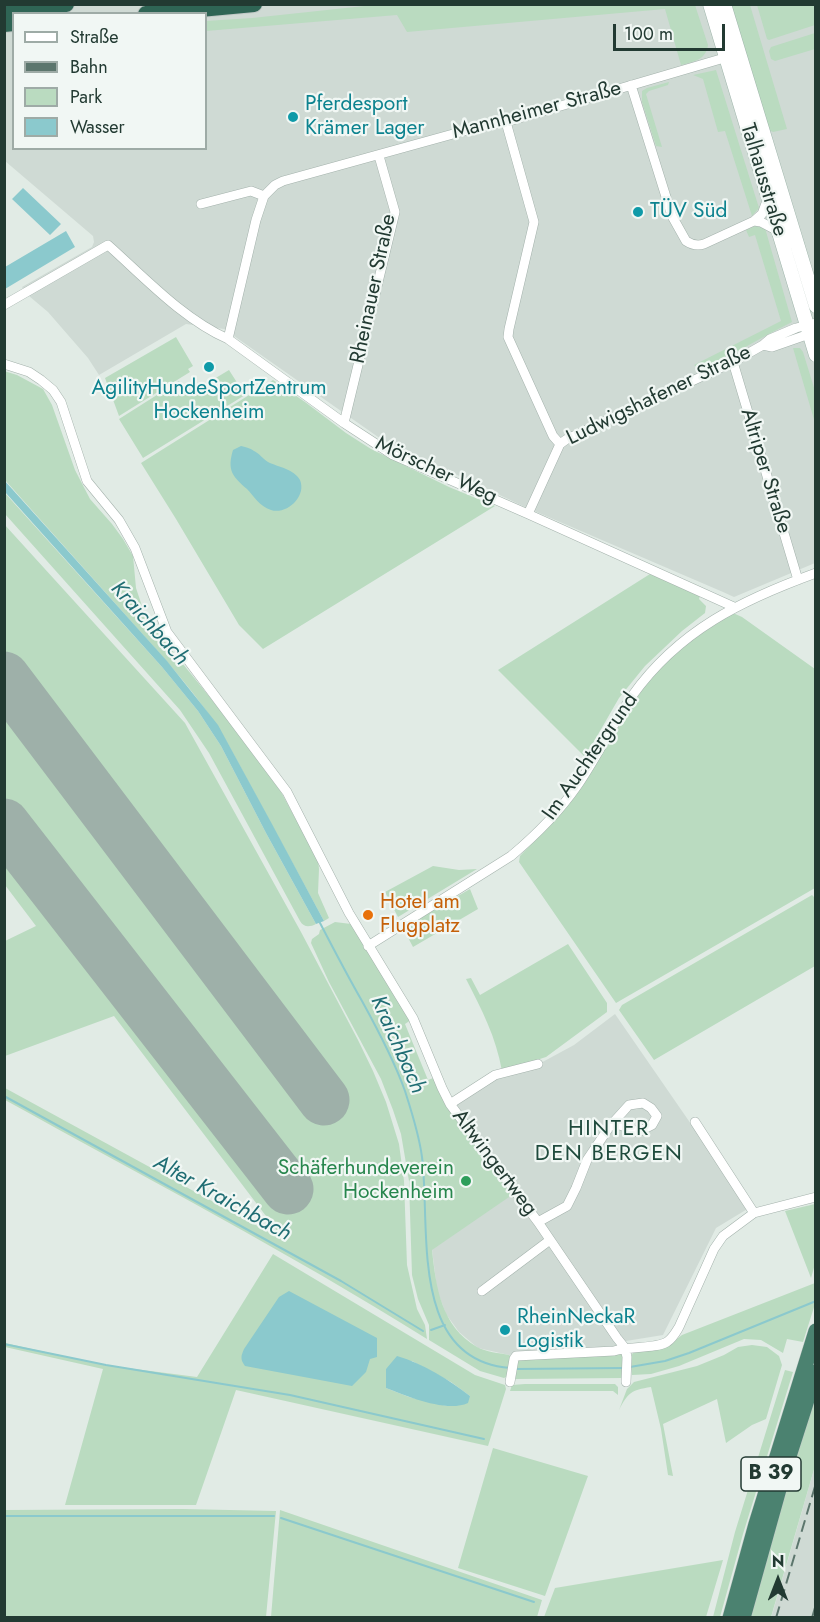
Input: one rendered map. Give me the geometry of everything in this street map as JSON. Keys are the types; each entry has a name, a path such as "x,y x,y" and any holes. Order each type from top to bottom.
{"highway":[{"path":"4,9 66,4"},
{"path":"168,12 254,4"},
{"name":"B 39","path":"730,1617 766,1490 816,1331"},
{"name":"B 39","path":"743,1617 783,1475 816,1372"}],"main road":[{"name":"Talhausstraße","path":"710,4 732,56 816,306"},
{"name":"Talhausstraße","path":"723,4 732,56 768,198 812,328 816,356"}],"street":[{"name":"Mannheimer Straße","path":"264,196 275,185 283,181 482,126 506,122 732,56"},
{"path":"631,85 672,216 683,238 689,243 699,246 754,221 762,214 768,198"},
{"path":"506,122 534,222 508,337 553,436 560,444"},
{"name":"Rheinauer Straße","path":"344,423 395,212 379,156"},
{"path":"201,204 251,191 264,196 256,220 228,339"},
{"path":"754,221 778,231"},
{"name":"Mörscher Weg","path":"4,304 108,245 190,317 210,331 228,339 344,423 393,455 734,607"},
{"name":"Ludwigshafener Straße","path":"528,514 560,444 567,439 733,362 770,339 812,328"},
{"name":"Altriper Straße","path":"733,362 798,580"},
{"name":"Altwingertweg","path":"4,364 29,372 52,390 61,402 87,481 119,520 135,548 167,632 287,792 349,913 413,1018 450,1104 538,1222 626,1352"},
{"name":"Im Auchtergrund","path":"368,946 512,856 532,838 576,787 616,721 649,674 682,642 734,607 816,573"},
{"path":"450,1104 495,1075 538,1064"},
{"name":"Altwingertweg","path":"538,1222 567,1206 587,1160 610,1126 629,1105 643,1103 657,1116 652,1125 638,1132 620,1125 610,1126"},
{"path":"695,1122 754,1213"},
{"path":"511,1373 516,1356 626,1352 666,1343 679,1327 714,1249 723,1236 754,1213 816,1197"},
{"path":"482,1291 550,1240"},
{"path":"626,1352 626,1378"}],"shaded area":[{"path":"5,5 815,5 815,563 734,597 525,507 381,439 224,329 186,324 99,375 88,358 48,312 22,287 92,247 93,236 5,161"},
{"path":"615,1014 749,1208 716,1228 663,1335 616,1341 617,1347 509,1355 478,1348 459,1332 446,1314 437,1290 432,1249 515,1192 453,1103 507,1073 537,1065 574,1045"},
{"path":"815,1466 815,1617 771,1618 796,1532"}],"green space":[{"path":"383,4 695,5 708,45 702,57 681,65 665,9 407,32 397,15 207,31 207,21"},
{"path":"730,5 750,5 787,129 773,132 769,130"},
{"path":"757,5 815,5 815,25 769,40"},
{"path":"815,33 815,49 775,61 771,59 769,51 771,47"},
{"path":"716,70 759,208 752,216 725,131 718,132 703,79 693,75"},
{"path":"669,82 668,85 646,94 662,147 656,146 642,102 642,91"},
{"path":"755,226 765,228 792,322 704,369 699,369 694,365 781,321 755,235 749,237 746,230"},
{"path":"176,337 193,366 188,369 190,372 119,416 105,378"},
{"path":"793,348 800,348 803,352 815,391 815,423"},
{"path":"229,370 245,395 143,458 119,419 179,381 189,394"},
{"path":"4,371 17,375 43,389 52,405 75,470 90,499 112,524 133,556 136,588 144,612 153,627 238,732 281,792 318,860 318,893 329,918 324,921 228,744 206,711 169,664 5,480"},
{"path":"273,380 371,449 449,487 495,506 263,649 239,625 141,463"},
{"path":"4,492 162,667 198,711 221,746 316,924 307,926 300,921 209,753 180,710 5,514"},
{"path":"4,524 185,723 358,1040 386,1102 399,1144 404,1181 407,1265 417,1309 425,1325 427,1339 270,1246 5,1100 5,1088 285,1241 114,1016 5,1056 5,941 36,926 5,885"},
{"path":"650,574 700,596 699,599 706,606 705,613 645,666 619,698 585,757 498,670"},
{"path":"733,613 815,669 815,888 616,1003 519,862 520,856 562,812 618,723 651,678 693,639"},
{"path":"433,866 459,870 477,869 398,917 385,892"},
{"path":"470,889 478,909 413,947 403,928"},
{"path":"812,895 816,899 815,966 654,1060 619,1010 622,1005"},
{"path":"335,922 351,924 411,1020 405,1024 428,1080 436,1077 484,1158 512,1195 432,1250 442,1304 448,1317 455,1328 477,1347 512,1357 508,1376 504,1378 480,1371 429,1340 429,1325 418,1299 412,1275 409,1181 401,1134 381,1079 329,982 311,943 320,930"},
{"path":"568,944 607,1003 607,1012 546,1057 502,1071 492,1035 466,979 471,978 480,995"},
{"path":"815,1204 815,1264 811,1278 785,1211"},
{"path":"273,1254 475,1375 505,1385 506,1389 488,1446 236,1390 196,1505 65,1505 103,1369 5,1347 5,1343 104,1365 197,1377","holes":["412,1361 451,1382 470,1396 447,1406 409,1397 386,1388 386,1369"]},
{"path":"815,1283 815,1304 803,1342 787,1339 783,1353 761,1340 744,1339 679,1366 651,1374 632,1375 631,1356 635,1350 669,1345 682,1335"},
{"path":"752,1345 767,1347 779,1356 782,1365 766,1419 752,1425 726,1443 717,1399 663,1424 673,1476 668,1475 661,1429 651,1387 631,1393 619,1410 627,1389 634,1382 697,1366 738,1347"},
{"path":"621,1354 623,1357 622,1378 515,1379 516,1360"},
{"path":"785,1370 793,1372 720,1617 713,1617 735,1532"},
{"path":"615,1384 618,1387 618,1395 613,1391 510,1391 512,1385"},
{"path":"815,1395 815,1466 771,1617 750,1618 778,1517"},
{"path":"493,1448 588,1476 545,1596 458,1568"},
{"path":"5,1510 276,1511 266,1617 5,1617"},
{"path":"280,1510 542,1600 537,1617 271,1617"},
{"path":"723,1560 706,1617 544,1617 555,1588"}],"water":[{"path":"23,188 61,224 50,235 12,199"},
{"path":"66,231 75,247 5,289 5,267"},
{"path":"241,446 251,449 268,462 297,476 300,480 301,493 294,503 283,510 271,510 260,503 238,480 232,472 231,463 233,450"},
{"path":"4,480 167,661 218,725 324,921 316,924 221,746 198,711 162,667 5,492"},
{"path":"289,1291 377,1338 377,1357 370,1359 366,1372 352,1386 245,1366 242,1361 244,1349 279,1297"},
{"path":"397,1356 426,1368 453,1384 470,1396 468,1403 459,1406 438,1405 386,1388 386,1369"}],"waterway":[{"name":"Kraichbach","path":"319,921 385,1045 401,1079 410,1107 422,1157 427,1252 431,1286 440,1316 454,1342 477,1360 510,1368"},
{"name":"Alter Kraichbach","path":"4,1096 341,1281 423,1331"},
{"name":"Kraichbach","path":"630,1367 665,1361 689,1353 816,1301"},
{"name":"Alter Kraichbach","path":"431,1330 445,1325"},
{"path":"4,1344 106,1365 290,1395 484,1439"},
{"name":"Kraichbach","path":"516,1369 624,1368"},
{"path":"4,1516 274,1516"},
{"path":"281,1518 534,1602"}],"runway":[{"path":"4,677 324,1100"},
{"path":"4,824 288,1189"}],"railway":[{"path":"776,1618 816,1483"},
{"path":"812,1618 816,1604"}],"place":[{"name":"Pferdesport Krämer Lager","path":"293,117"},
{"name":"TÜV Süd","path":"638,212"},
{"name":"AgilityHundeSportZentrum Hockenheim","path":"209,367"},
{"name":"Hotel am Flugplatz","path":"368,915"},
{"name":"Schäferhundeverein Hockenheim","path":"466,1181"},
{"name":"RheinNeckaR Logistik","path":"505,1330"}],"district":[{"name":"HINTER DEN BERGEN","path":"609,1142"}]}
